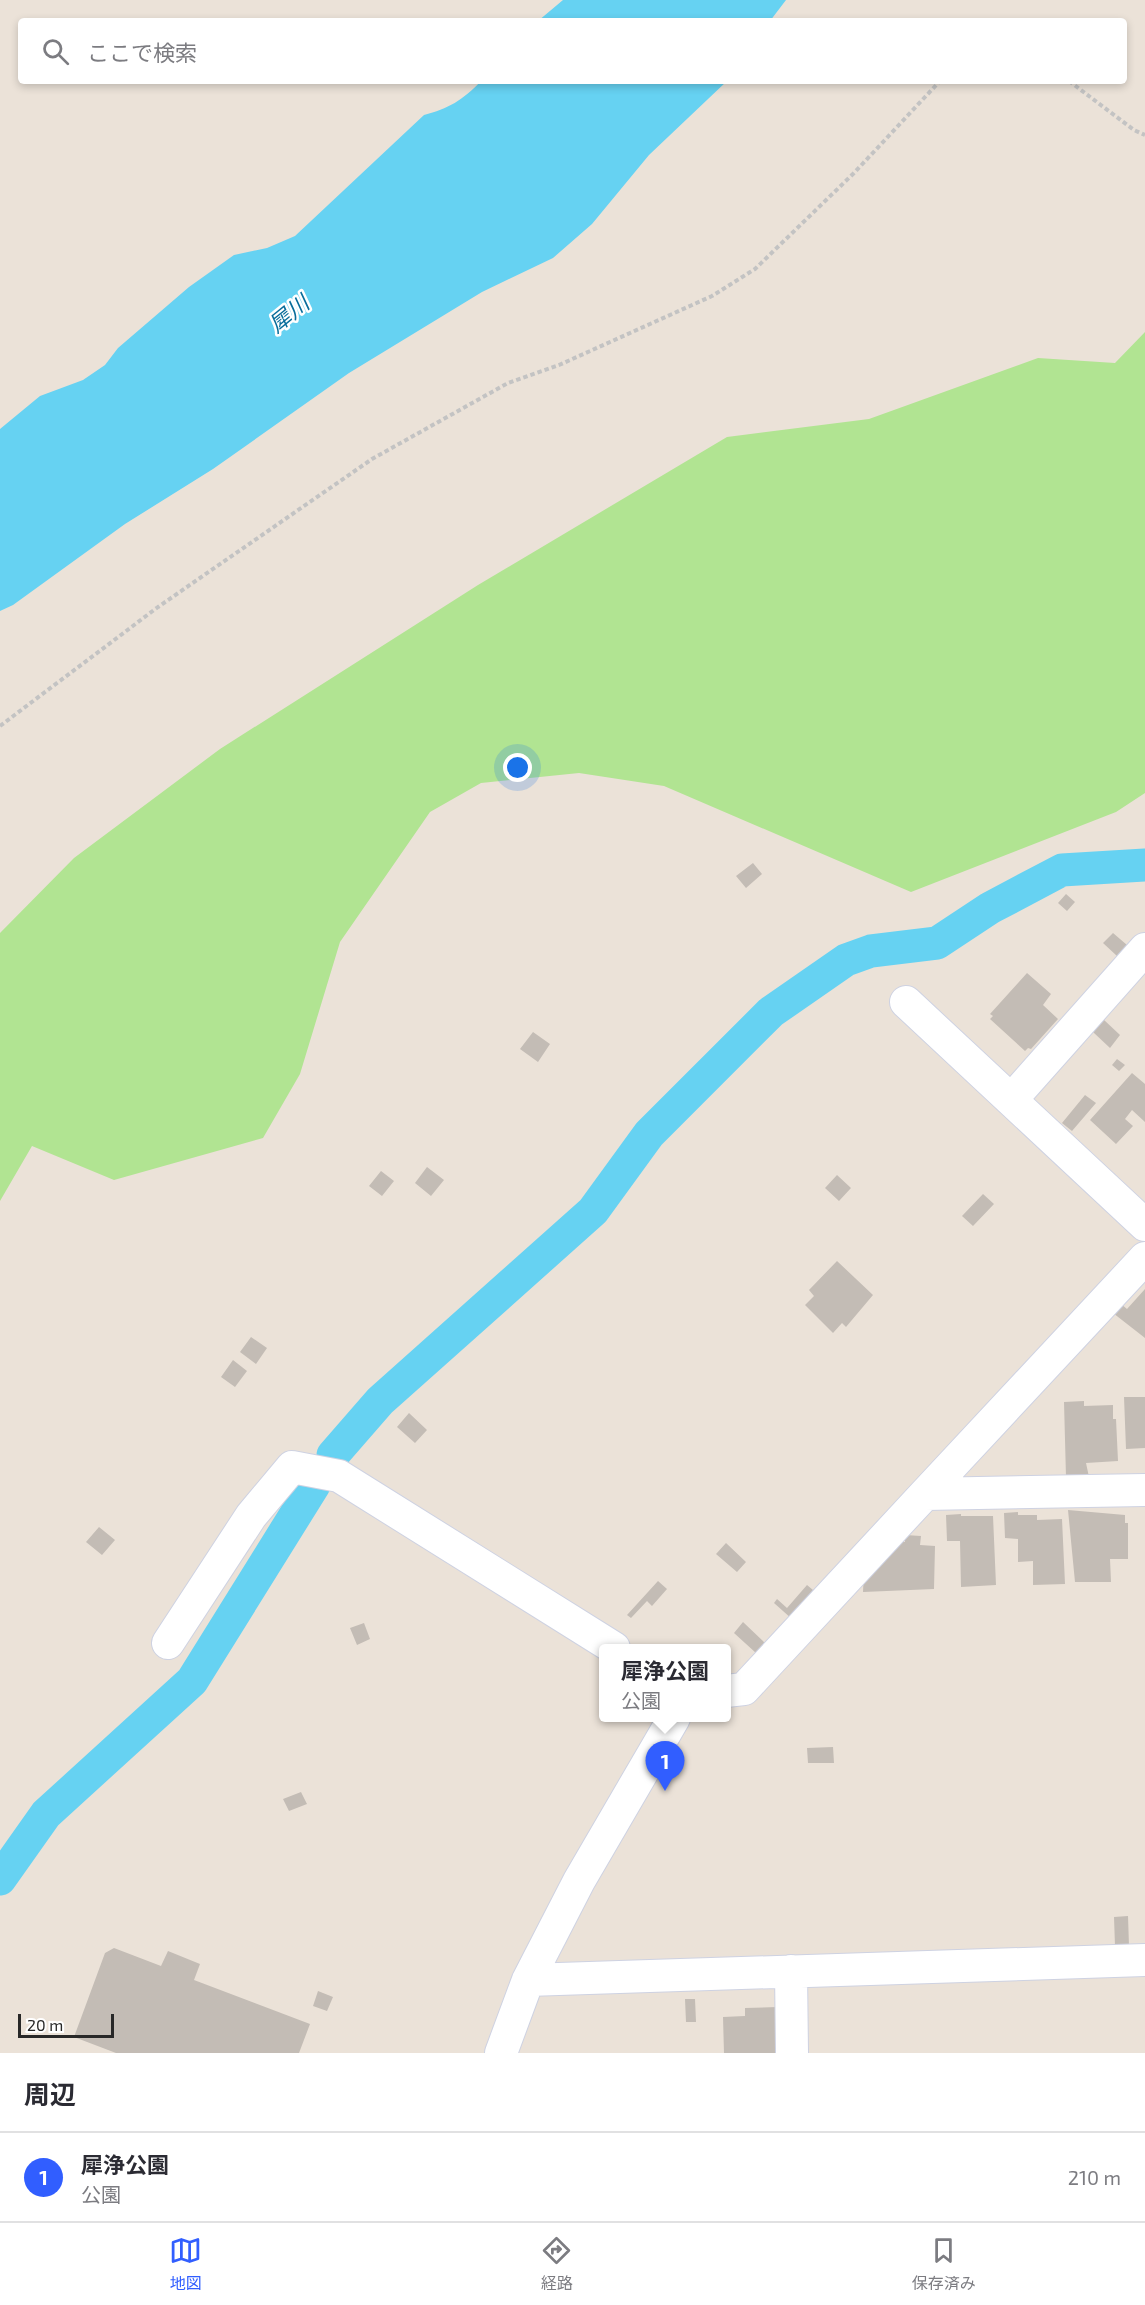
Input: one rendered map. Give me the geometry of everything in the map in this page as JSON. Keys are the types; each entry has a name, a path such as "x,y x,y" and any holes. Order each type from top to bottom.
{"street":[{"path":"1011,1100 1145,949"},
{"path":"906,1002 1145,1226"},
{"path":"731,1691 744,1689 1145,1258"},
{"path":"168,1643 251,1516 291,1467 339,1476 609,1644"},
{"path":"925,1494 1145,1490"},
{"path":"501,2053 528,1980 579,1881 672,1722"},
{"path":"528,1980 1145,1960"},
{"path":"790,1971 792,2053"}],"path":[{"path":"0,726 158,607 372,459 508,383 559,365 712,296 755,269 854,173 937,84"},
{"path":"1073,84 1134,130 1145,135"}],"green space":[{"path":"1145,332 1145,793 1116,812 911,892 664,786 579,773 481,783 430,812 340,942 300,1074 263,1138 114,1180 32,1146 0,1201 0,933 74,858 220,749 478,585 727,437 869,419 1038,358 1115,363"}],"water":[{"path":"563,0 786,0 772,18 542,18"},
{"name":"犀川","path":"478,84 724,84 649,155 592,224 553,258 482,292 349,373 213,469 125,524 13,605 0,611 0,429 40,396 83,380 105,365 118,348 189,287 234,255 267,248 295,236 424,115 455,103"}],"building":[{"path":"753,863 762,874 746,888 736,876"},
{"path":"1066,894 1075,902 1067,911 1058,903"},
{"path":"1113,933 1127,945 1117,956 1103,943"},
{"path":"1027,973 1051,994 1043,1005 1058,1019 1031,1049 1028,1048 1025,1051 990,1019 993,1016 990,1014"},
{"path":"1103,1019 1120,1035 1110,1048 1093,1032"},
{"path":"533,1032 550,1044 538,1062 520,1049"},
{"path":"1117,1059 1125,1065 1119,1071 1112,1065"},
{"path":"1132,1073 1145,1084 1145,1122 1132,1110 1125,1119 1133,1126 1116,1144 1090,1120"},
{"path":"1085,1095 1096,1103 1072,1131 1062,1123"},
{"path":"427,1167 444,1180 431,1196 415,1183"},
{"path":"381,1171 394,1181 382,1196 369,1186"},
{"path":"837,1175 851,1188 839,1201 825,1188"},
{"path":"983,1194 994,1204 973,1226 962,1216"},
{"path":"837,1261 873,1295 846,1327 842,1323 833,1333 805,1305 814,1296 809,1290"},
{"path":"1145,1289 1145,1338 1113,1313 1121,1304 1127,1309"},
{"path":"251,1337 267,1348 256,1364 240,1352"},
{"path":"233,1360 247,1371 235,1387 221,1377"},
{"path":"1124,1397 1145,1397 1145,1448 1126,1449"},
{"path":"1084,1401 1084,1406 1113,1405 1118,1461 1086,1463 1089,1477 1066,1477 1064,1402"},
{"path":"409,1413 427,1430 415,1443 397,1427"},
{"path":"1068,1510 1125,1515 1125,1523 1128,1523 1128,1559 1110,1559 1111,1582 1075,1582"},
{"path":"1018,1512 1018,1515 1037,1515 1037,1520 1062,1519 1065,1584 1033,1585 1033,1561 1018,1562 1018,1539 1005,1538 1004,1513"},
{"path":"961,1514 961,1516 993,1516 996,1585 961,1587 960,1541 947,1541 946,1515"},
{"path":"99,1527 115,1540 102,1555 86,1542"},
{"path":"905,1535 921,1536 920,1545 935,1546 934,1589 863,1592 864,1571 889,1542 905,1542"},
{"path":"726,1543 746,1562 737,1572 716,1554"},
{"path":"658,1581 667,1589 652,1606 647,1601 631,1618 627,1615"},
{"path":"807,1585 819,1595 792,1619 774,1603 777,1599 787,1608"},
{"path":"743,1622 765,1643 756,1653 734,1633"},
{"path":"364,1623 370,1639 357,1645 350,1628"},
{"path":"833,1747 834,1763 808,1763 807,1748"},
{"path":"301,1792 307,1804 289,1811 283,1799"},
{"path":"1128,1916 1129,1946 1115,1946 1114,1917"},
{"path":"114,1948 161,1966 168,1951 200,1964 194,1980 310,2024 299,2053 116,2053 74,2037 105,1953"},
{"path":"318,1991 333,1997 327,2011 313,2006"},
{"path":"685,1999 695,1999 696,2022 686,2022"},
{"path":"778,2007 779,2053 724,2053 723,2017 745,2016 745,2008"}],"waterway":[{"path":"333,1455 380,1401 593,1211 649,1134 771,1012 846,960 871,951 937,943 990,908 1062,870 1145,865"},
{"path":"0,1879 46,1814 192,1681 314,1485"}],"place":[{"name":"犀浄公園","path":"665,1791"}]}
